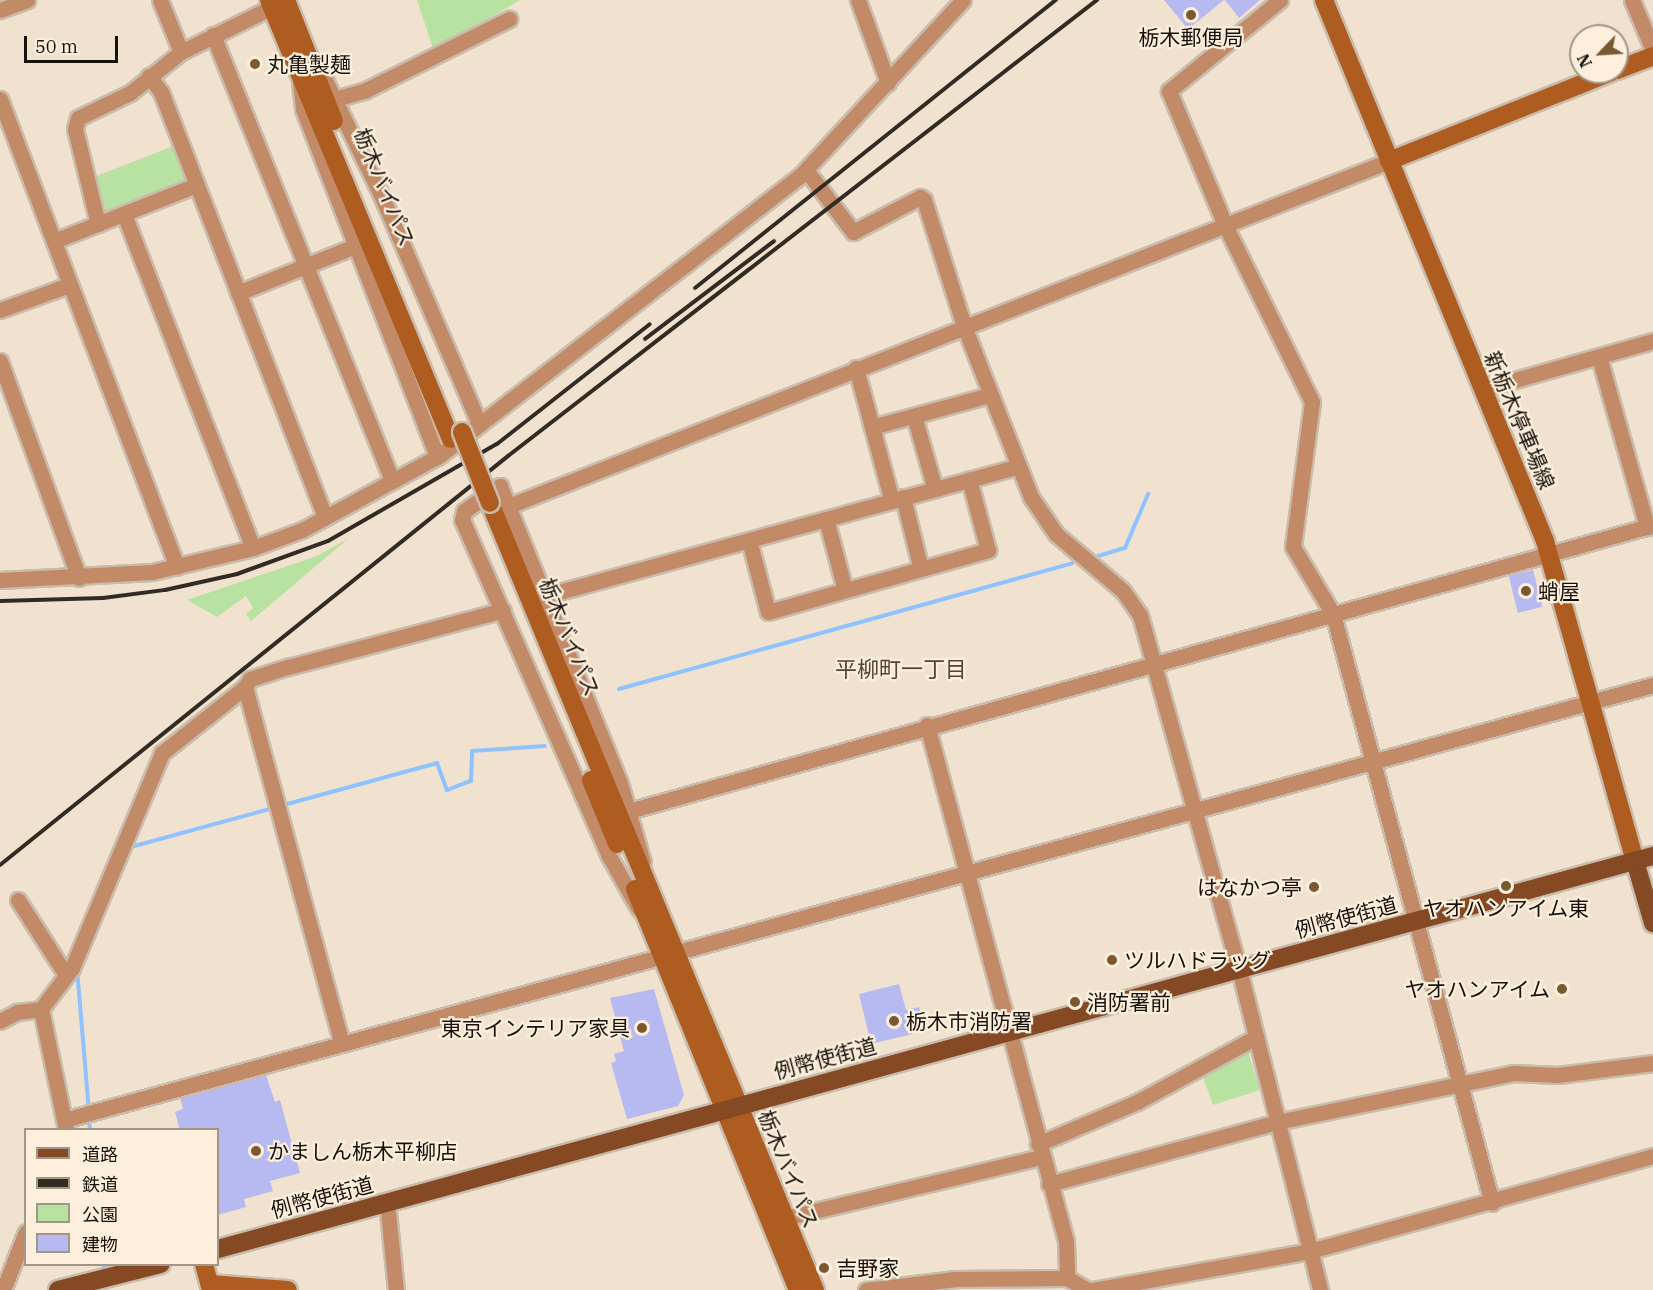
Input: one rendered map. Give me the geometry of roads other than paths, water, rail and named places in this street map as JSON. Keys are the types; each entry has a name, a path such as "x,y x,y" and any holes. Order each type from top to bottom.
{"main road":[{"name":"栃木バイパス","path":"276,2 485,506 646,919 668,957"},
{"name":"新栃木停車場線","path":"1323,3 1550,555 1592,703 1644,858"},
{"path":"1629,65 1653,56"},
{"path":"1389,161 1581,84"},
{"name":"栃木バイパス","path":"485,506 624,812 668,957 730,1106 798,1290"},
{"path":"1644,858 1653,924"},
{"name":"例幣使街道","path":"219,1249 730,1106 1416,922 1644,858"},
{"name":"栃木バイパス","path":"730,1106 784,1218 815,1290"},
{"path":"58,1290 153,1266"},
{"path":"205,1266 211,1287 288,1290"}],"street":[{"path":"0,10 27,0"},
{"path":"160,0 181,52"},
{"path":"858,0 888,83"},
{"path":"1632,0 1653,50"},
{"path":"98,224 75,124 85,114 130,93 148,76 181,52 276,2"},
{"path":"1276,2 1169,91 1225,225 1312,402 1293,547 1333,614 1492,1203"},
{"path":"0,580 79,578 177,567 253,548 325,518 437,457 479,423 565,363 806,170 888,83 955,3"},
{"path":"335,99 366,90 509,19"},
{"path":"213,35 308,265 392,481"},
{"path":"303,63 335,99 479,423"},
{"path":"303,63 303,109 437,457"},
{"path":"148,76 161,92 325,518"},
{"path":"0,99 177,567"},
{"path":"511,505 1389,161"},
{"path":"806,170 853,232 920,197 924,200 964,326 1018,466 1056,534 1131,599 1156,663 1239,969 1320,1290"},
{"path":"54,241 196,185"},
{"path":"124,214 253,548"},
{"path":"238,292 355,246"},
{"path":"0,310 69,285"},
{"path":"1483,389 1653,341"},
{"path":"646,919 609,856 461,514 500,486 511,505 548,596 606,749 624,812 927,725 1650,526 1599,357"},
{"path":"0,361 79,578"},
{"path":"856,368 872,427 921,569"},
{"path":"872,427 990,395"},
{"path":"914,416 934,489"},
{"path":"548,596 1018,466"},
{"path":"749,540 768,612 988,550 969,479"},
{"path":"826,519 845,590"},
{"path":"0,1021 17,1012 41,1009 66,975 162,753 245,687 250,679 503,610"},
{"path":"41,1009 65,1125 342,1044 668,957 1653,686"},
{"path":"245,687 342,1044"},
{"path":"927,725 1066,1241 1067,1278"},
{"path":"18,900 66,975"},
{"path":"784,1218 1040,1150 1137,1102 1256,1037"},
{"path":"1049,1184 1277,1122 1513,1073 1558,1075 1653,1063"},
{"path":"1093,1290 1310,1251 1492,1203 1653,1156"},
{"path":"387,1202 396,1290"},
{"path":"3,1290 24,1237"},
{"path":"866,1290 955,1279 1067,1278 1088,1290"}],"waterway":[{"path":"1098,556 1125,548 1148,494"},
{"path":"619,689 1072,563"},
{"path":"280,806 437,763 447,790 471,781 472,751 545,746"},
{"path":"127,848 273,808"},
{"path":"77,969 89,1111"},
{"path":"89,1118 90,1128"},
{"path":"104,1266 104,1274"}],"railway":[{"path":"695,288 1056,0"},
{"path":"0,865 508,456 1097,0"},
{"path":"645,339 774,241"},
{"path":"0,601 103,598 165,590 237,574 328,541 497,444 650,324"}],"place":[{"name":"栃木郵便局","path":"1191,15"},
{"name":"丸亀製麺","path":"255,64"},
{"name":"蛸屋","path":"1526,591"},
{"name":"ヤオハンアイム東","path":"1506,886"},
{"name":"はなかつ亭","path":"1314,887"},
{"name":"ツルハドラッグ","path":"1112,960"},
{"name":"ヤオハンアイム","path":"1562,989"},
{"name":"消防署前","path":"1075,1002"},
{"name":"栃木市消防署","path":"894,1021"},
{"name":"東京インテリア家具","path":"642,1028"},
{"name":"かましん栃木平柳店","path":"256,1151"},
{"name":"吉野家","path":"824,1268"}],"district":[{"name":"平柳町一丁目","path":"901,669"}]}
